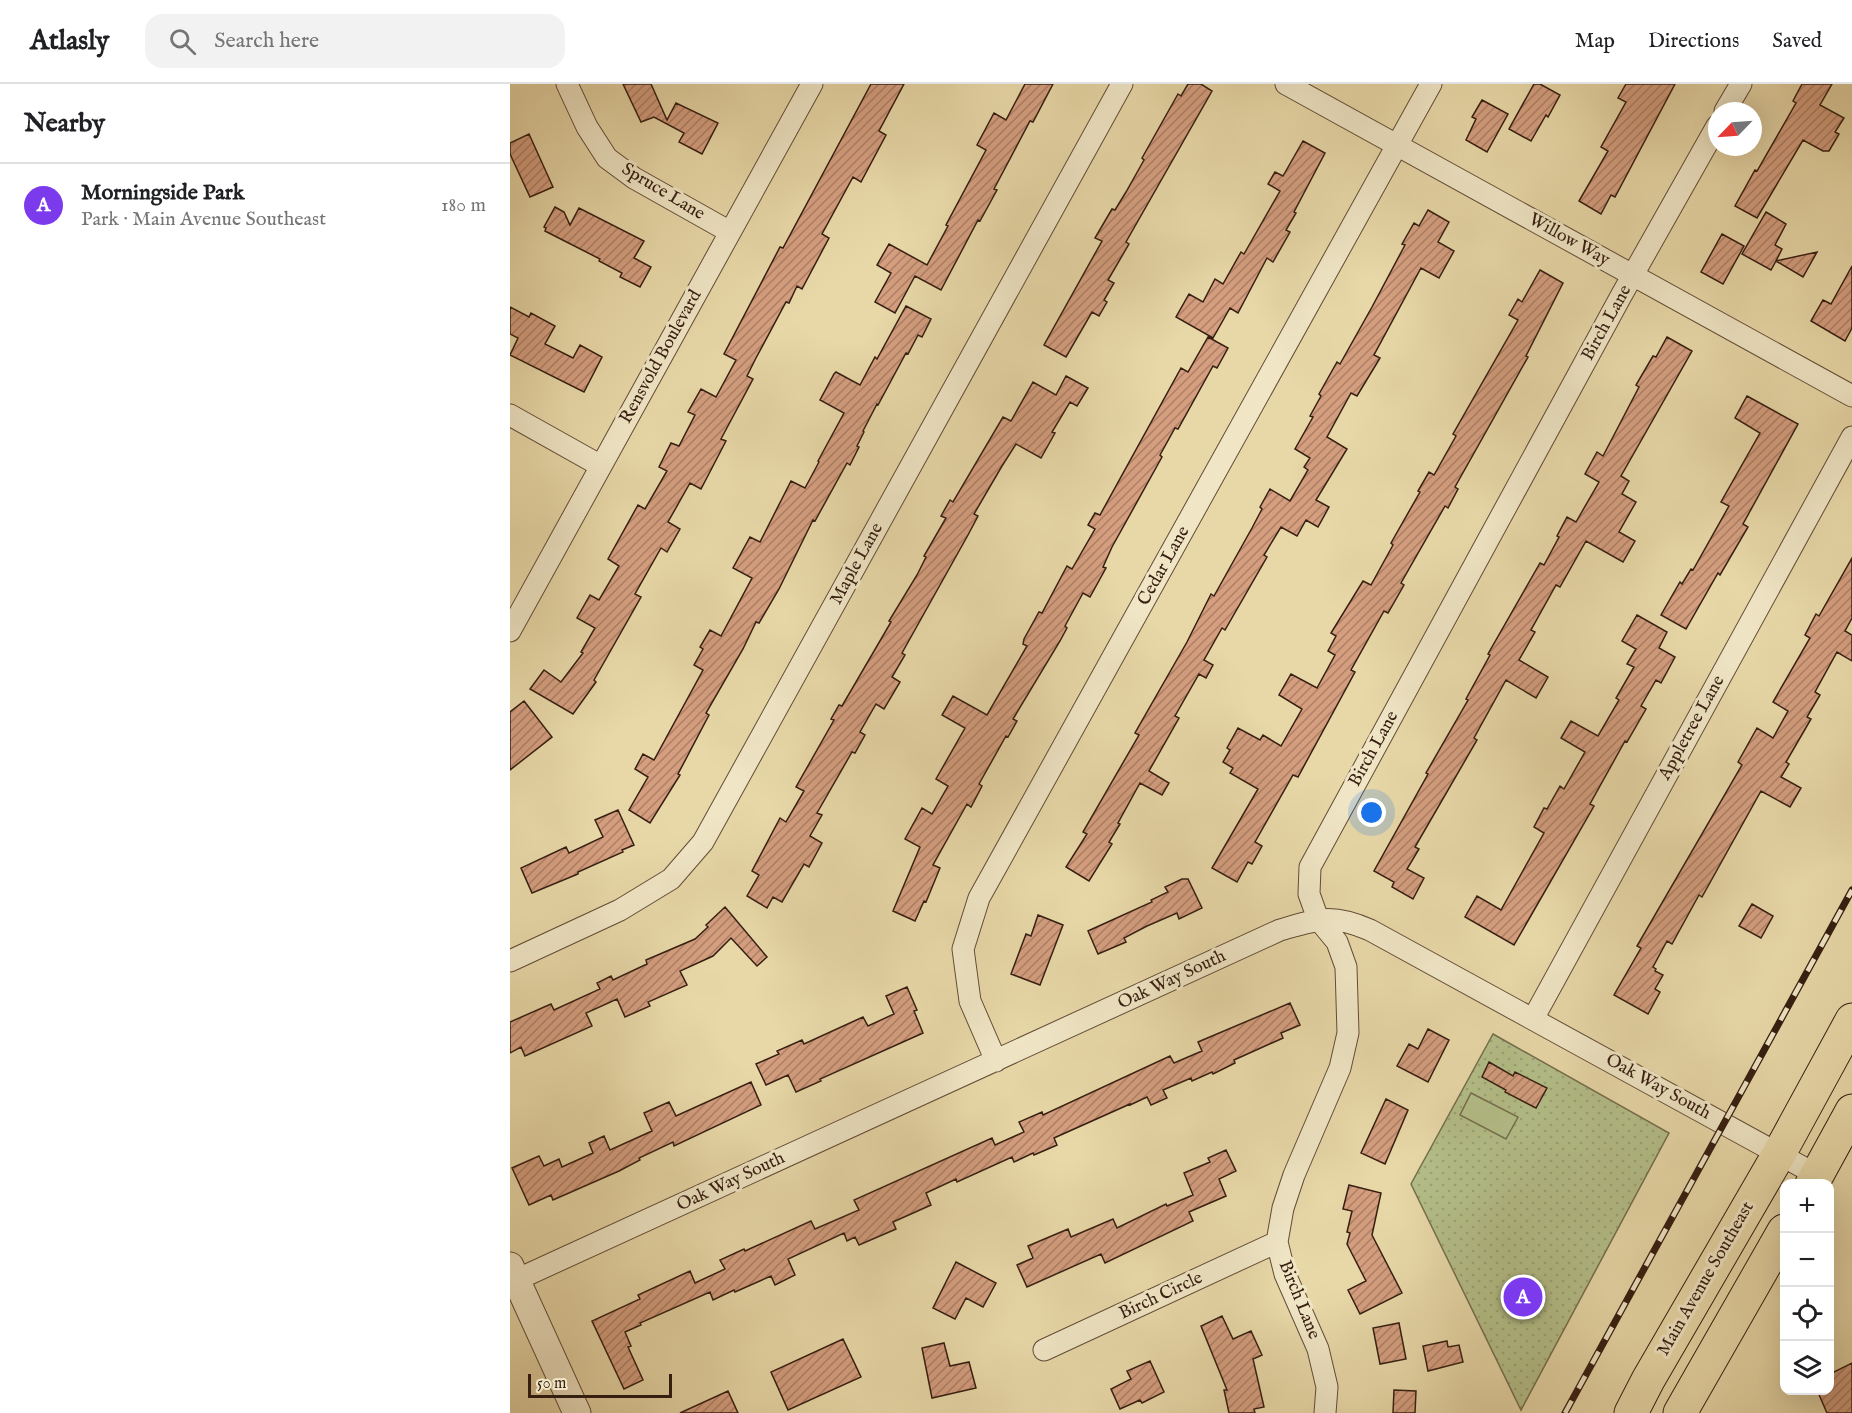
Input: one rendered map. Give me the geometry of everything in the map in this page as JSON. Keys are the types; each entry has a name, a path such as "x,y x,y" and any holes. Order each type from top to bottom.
{"main road":[{"name":"Main Avenue Southeast","path":"1631,1413 1779,1154 1852,1020"},
{"path":"1815,1179 1852,1111"},
{"path":"1680,1413 1784,1233"}],"street":[{"name":"Spruce Lane","path":"567,84 587,128 607,158 634,178 730,232"},
{"name":"Rensvold Boulevard","path":"510,631 812,84"},
{"name":"Maple Lane","path":"510,961 620,910 671,879 703,842 1122,84"},
{"name":"Willow Way","path":"1286,84 1852,396"},
{"name":"Cedar Lane","path":"996,1061 970,1001 963,949 979,898 1431,84"},
{"path":"1730,102 1741,84"},
{"name":"Birch Lane","path":"1325,1413 1327,1387 1318,1349 1285,1274 1277,1242 1294,1175 1340,1068 1347,1033 1346,967 1337,942 1318,919 1309,894 1310,867 1708,142"},
{"path":"510,415 601,466"},
{"name":"Appletree Lane","path":"1533,1019 1852,437"},
{"name":"Oak Way South","path":"513,1273 996,1061 1280,930 1318,919 1348,920 1370,930 1779,1154 1815,1179"},
{"name":"Birch Circle","path":"1044,1350 1277,1242"},
{"path":"513,1273 577,1413"}],"green space":[{"path":"1493,1034 1669,1133 1521,1410 1411,1184"},
{"path":"1471,1093 1518,1117 1506,1139 1460,1115"}],"building":[{"path":"623,84 651,84 667,120 676,103 718,123 702,154 679,142 684,133 654,117 641,122"},
{"path":"871,84 904,84 879,131 886,135 861,182 853,177 822,234 829,238 802,289 797,286 789,303 786,302 747,376 753,379 721,439 726,441 701,489 690,483 668,522 680,529 667,552 661,548 635,594 641,597 594,680 596,682 573,714 530,689 544,670 561,682 583,653 581,652 595,628 577,618 590,595 599,600 619,566 608,559 638,505 645,509 667,471 659,467 671,443 679,446 695,415 688,412 701,389 716,397 736,360 724,354 780,247 783,248"},
{"path":"1025,84 1053,84 1033,122 1030,121 994,189 997,190 980,221 978,220 941,290 915,276 895,313 875,302 891,273 877,265 889,244 927,265 986,150 977,145 994,113 1006,120"},
{"path":"1188,84 1201,84 1212,91 1126,242 1129,244 1108,280 1114,283 1104,300 1107,302 1099,316 1092,312 1066,357 1044,345 1102,241 1095,238 1112,209 1115,210 1126,192 1144,160 1142,158 1178,94 1181,96"},
{"path":"1534,84 1540,84 1560,95 1531,141 1509,129"},
{"path":"1626,84 1675,84 1615,197 1611,195 1601,214 1579,201 1608,151 1601,147 1626,102 1618,98"},
{"path":"1802,84 1832,84 1820,105 1844,118 1835,132 1839,134 1829,151 1823,151 1803,140 1757,218 1735,206 1796,103 1793,101"},
{"path":"1482,100 1508,114 1487,152 1466,140 1476,119 1472,117"},
{"path":"529,134 553,187 530,197 510,154 510,143"},
{"path":"1303,141 1325,153 1286,230 1290,232 1273,262 1267,258 1238,313 1230,308 1213,338 1176,317 1189,294 1203,302 1215,279 1223,284 1241,252 1244,254 1280,191 1268,184 1275,172 1283,176"},
{"path":"555,207 564,212 570,225 579,208 644,241 634,258 651,267 640,287 620,277 622,273 599,261 600,259 545,231 544,227"},
{"path":"1428,210 1449,222 1438,242 1454,251 1439,278 1421,268 1374,355 1380,358 1357,396 1351,393 1327,437 1347,449 1316,500 1329,507 1318,527 1306,520 1297,536 1281,527 1264,555 1267,557 1225,630 1222,628 1204,660 1213,665 1206,678 1199,674 1175,716 1179,718 1149,771 1169,783 1162,795 1140,783 1109,842 1112,844 1089,881 1066,867 1087,834 1083,832 1139,735 1135,733 1187,642 1211,594 1214,596 1252,528 1270,489 1290,501 1308,470 1304,467 1310,458 1295,449 1313,417 1310,416 1321,396 1319,394 1337,362 1340,364 1372,307 1414,223 1419,226"},
{"path":"1766,212 1786,224 1775,245 1782,249 1771,270 1742,254"},
{"path":"1722,234 1744,246 1723,284 1701,272"},
{"path":"1817,252 1803,277 1776,261"},
{"path":"1852,266 1852,328 1845,341 1811,321 1823,300 1831,304"},
{"path":"1540,270 1563,283 1526,356 1528,357 1455,487 1458,489 1448,508 1445,506 1401,583 1404,585 1388,613 1384,611 1351,670 1355,672 1298,777 1293,775 1255,842 1262,846 1252,864 1248,862 1237,882 1212,868 1258,789 1230,773 1233,768 1223,762 1230,750 1227,748 1238,728 1260,740 1263,735 1281,746 1302,709 1279,695 1291,674 1317,688 1335,655 1328,651 1336,636 1331,633 1363,581 1371,585 1393,545 1391,543 1420,492 1418,491 1429,472 1434,475 1456,436 1453,434 1518,320 1509,315 1518,299 1522,302"},
{"path":"906,306 931,319 922,337 918,335 908,354 906,353 877,404 863,431 857,446 859,447 850,465 847,463 815,521 813,520 779,589 759,623 756,622 706,713 709,715 678,774 680,775 650,823 629,810 648,777 635,769 643,754 654,760 703,670 694,665 703,649 700,647 710,630 721,636 752,578 733,568 750,537 760,542 791,481 805,488 819,462 844,413 820,400 834,374 836,372 860,385"},
{"path":"510,307 529,317 531,313 555,326 545,344 573,358 580,345 602,357 584,392 510,355 518,338 510,334"},
{"path":"1208,337 1228,348 1217,368 1213,366 1178,429 1175,428 1160,455 1162,457 1112,547 1103,567 1106,568 1090,597 1083,593 1065,626 1067,628 1060,641 1013,719 1017,721 979,784 982,786 971,807 967,804 933,865 940,868 926,902 924,901 915,921 893,911 920,847 905,839 922,808 932,814 948,786 936,779 965,728 942,715 953,696 987,715 1027,646 1023,644 1024,639 1039,612 1042,613 1067,566 1072,569 1095,529 1088,525 1095,513 1100,515 1181,368 1188,372"},
{"path":"1667,337 1692,351 1621,476 1629,481 1622,494 1636,502 1619,532 1635,541 1623,562 1586,541 1560,587 1556,585 1531,630 1535,632 1519,660 1548,677 1536,698 1506,680 1474,738 1477,740 1415,847 1419,849 1407,869 1424,878 1413,899 1392,887 1394,882 1374,871 1468,700 1466,699 1490,655 1488,654 1540,563 1544,565 1567,517 1576,522 1599,482 1585,474 1597,452 1603,456 1639,387 1636,385"},
{"path":"1066,376 1088,388 1077,406 1070,402 1052,432 1055,433 1041,458 1016,444 1002,466 974,514 978,516 968,535 902,653 905,655 892,677 900,682 884,709 876,704 860,732 865,735 855,753 852,752 817,813 822,815 810,836 822,843 809,867 804,864 782,902 773,897 767,908 747,896 759,875 752,871 780,818 786,822 804,791 796,787 834,720 831,719 839,705 842,706 917,575 926,557 924,556 946,518 941,516 950,500 953,502 1003,417 1011,421 1033,382 1056,395"},
{"path":"1747,396 1798,424 1743,524 1748,527 1686,629 1661,615 1680,582 1682,584 1691,569 1693,570 1729,506 1721,502 1760,433 1735,418"},
{"path":"1852,558 1852,618 1845,631 1852,635 1852,661 1837,652 1815,692 1820,695 1807,717 1811,719 1786,762 1789,764 1781,777 1801,788 1790,807 1761,791 1702,897 1699,895 1672,944 1667,941 1653,967 1655,971 1663,975 1655,989 1660,992 1648,1014 1614,995 1641,948 1637,946 1742,765 1738,762 1757,728 1773,738 1788,711 1773,702 1810,638 1805,635 1816,614 1819,616"},
{"path":"1637,615 1667,632 1659,648 1675,657 1661,683 1656,680 1641,706 1646,709 1627,742 1625,741 1590,804 1594,806 1514,945 1465,917 1477,896 1501,910 1544,833 1534,827 1544,808 1547,809 1560,786 1564,789 1585,752 1561,738 1571,721 1598,736 1619,700 1616,698 1634,667 1627,664 1636,649 1622,641"},
{"path":"524,701 552,737 510,770 510,712"},
{"path":"618,810 634,845 578,874 532,893 521,868 566,847 569,853 603,837 595,820"},
{"path":"1182,879 1188,879 1202,908 1179,919 1177,913 1147,926 1124,938 1126,942 1098,954 1088,931 1152,902 1151,900 1168,892 1165,887"},
{"path":"1752,904 1773,916 1761,938 1739,926"},
{"path":"725,907 767,957 757,966 731,938 713,956 680,971 687,985 648,1002 650,1006 625,1017 617,999 586,1013 592,1026 525,1056 521,1047 510,1053 510,1022 551,1004 554,1010 600,989 597,983 611,976 613,980 647,964 646,960 695,939"},
{"path":"1038,915 1063,925 1040,985 1011,974 1026,934 1031,936"},
{"path":"907,987 917,1010 914,1011 923,1033 796,1092 788,1075 766,1085 756,1064 779,1054 777,1051 802,1040 804,1044 863,1017 868,1026 894,1014 886,996"},
{"path":"1290,1003 1300,1025 1281,1033 1283,1038 1234,1060 1235,1063 1213,1074 1212,1072 1192,1081 1191,1078 1163,1090 1167,1098 1151,1105 1147,1097 1054,1138 1057,1145 1034,1155 1033,1153 1014,1162 1012,1157 957,1182 956,1179 926,1193 931,1205 893,1222 896,1229 859,1245 855,1237 847,1241 844,1233 788,1259 795,1275 775,1285 771,1276 713,1300 710,1292 640,1323 641,1325 625,1332 631,1346 628,1347 643,1380 624,1389 592,1321 640,1299 638,1295 690,1271 695,1283 725,1269 720,1260 744,1249 745,1251 811,1221 815,1229 859,1210 854,1200 992,1138 995,1145 1024,1132 1019,1122 1042,1112 1043,1115 1170,1056 1174,1063 1202,1051 1198,1042"},
{"path":"1428,1029 1449,1040 1428,1082 1397,1066 1409,1044 1418,1049"},
{"path":"1489,1062 1513,1076 1515,1072 1547,1088 1536,1108 1482,1077"},
{"path":"751,1082 761,1105 674,1146 673,1142 639,1158 640,1160 619,1171 553,1200 551,1195 529,1205 512,1168 539,1156 544,1166 559,1159 562,1167 593,1153 589,1143 604,1136 610,1150 652,1131 644,1113 669,1102 676,1116"},
{"path":"1386,1099 1408,1110 1385,1164 1361,1153"},
{"path":"1226,1150 1236,1171 1219,1179 1226,1196 1189,1212 1193,1221 1105,1263 1101,1254 1027,1287 1017,1265 1033,1258 1028,1246 1068,1229 1071,1237 1113,1219 1117,1228 1166,1204 1167,1206 1193,1195 1184,1173 1210,1162 1208,1158"},
{"path":"1349,1185 1381,1193 1372,1235 1402,1293 1360,1314 1348,1290 1366,1281 1347,1244 1352,1211 1343,1209"},
{"path":"956,1262 996,1283 983,1307 966,1298 955,1319 933,1308"},
{"path":"1222,1316 1233,1339 1251,1331 1262,1355 1253,1359 1264,1407 1254,1409 1255,1413 1229,1413 1224,1390 1227,1390 1201,1326"},
{"path":"1399,1323 1406,1359 1380,1364 1373,1328"},
{"path":"843,1339 861,1377 788,1410 771,1372"},
{"path":"1447,1341 1448,1347 1459,1345 1463,1362 1428,1371 1423,1346"},
{"path":"944,1343 950,1366 969,1362 976,1388 932,1398 922,1348"},
{"path":"1150,1361 1164,1392 1142,1403 1140,1400 1120,1409 1111,1389 1131,1379 1127,1371"},
{"path":"1852,1363 1852,1413 1827,1413 1819,1395 1834,1395 1834,1372"},
{"path":"1394,1390 1416,1391 1415,1413 1393,1413"},
{"path":"728,1391 738,1413 680,1413"}],"railway":[{"path":"1565,1413 1852,890"}],"place":[{"name":"Morningside Park","path":"1523,1297"}]}
